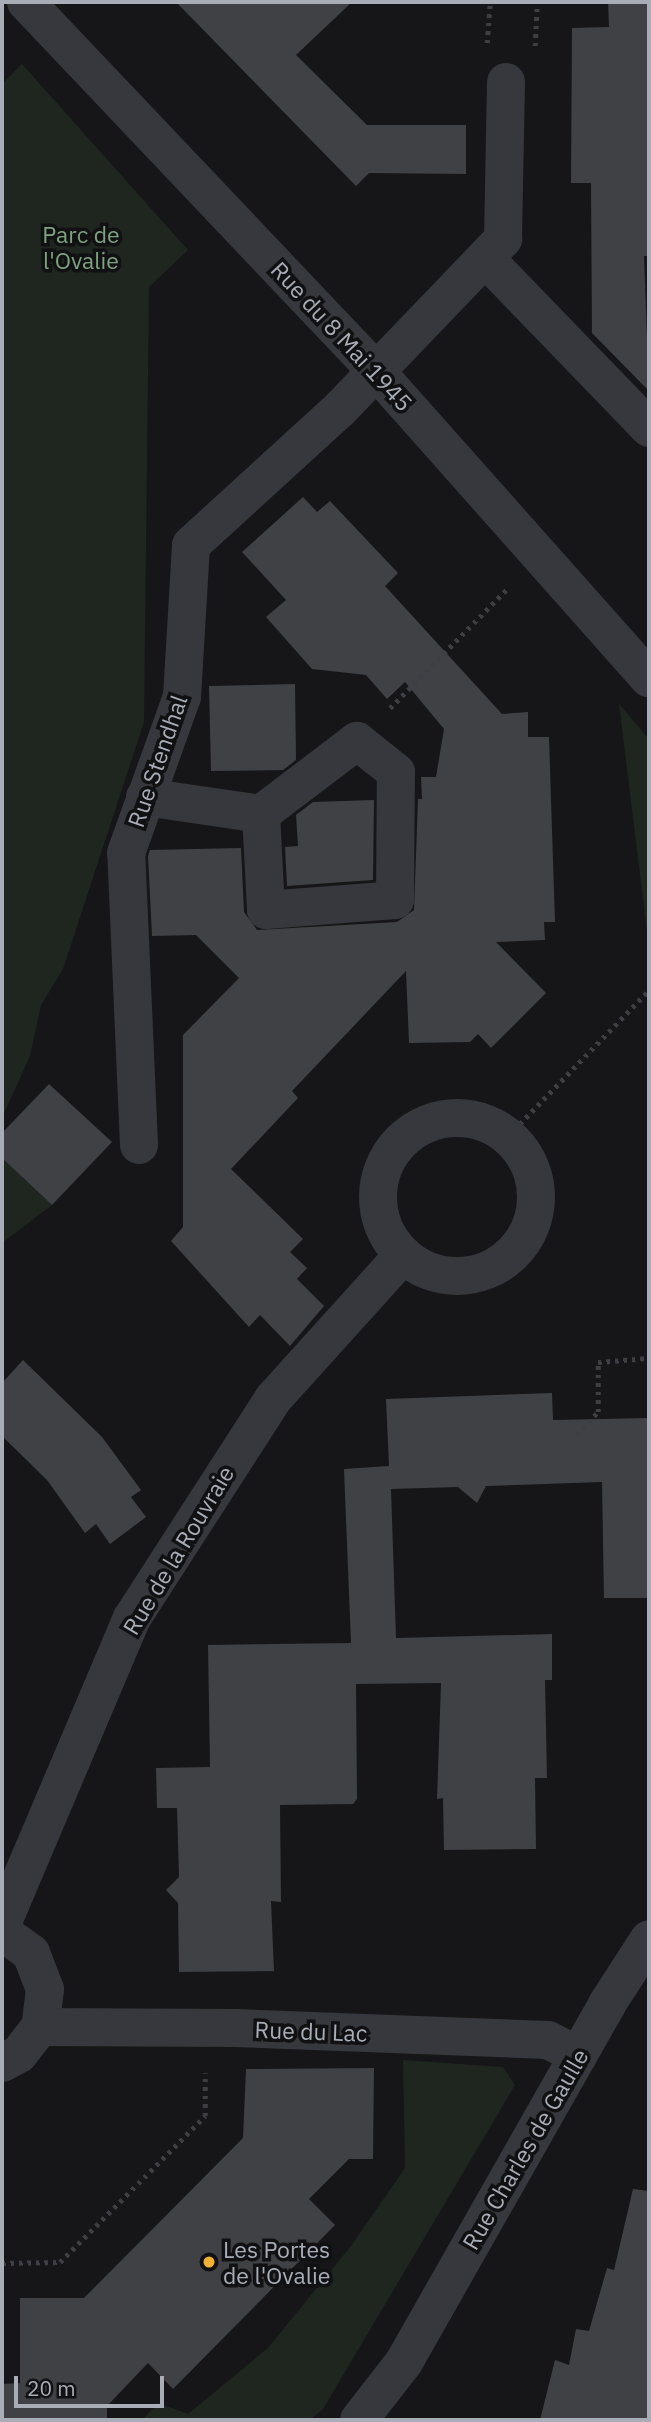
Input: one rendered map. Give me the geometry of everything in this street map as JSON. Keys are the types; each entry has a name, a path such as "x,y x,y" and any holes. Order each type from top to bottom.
{"street":[{"name":"Rue du 8 Mai 1945","path":"26,2 376,371 539,558 649,678"},
{"name":"Rue Stendhal","path":"139,1145 126,853 182,697 191,545 376,371 503,239 506,82"},
{"path":"485,259 649,428"},
{"path":"145,797 261,814 357,741 396,772 396,900 266,910 261,814"},
{"path":"458,1117 485,1122 508,1136 532,1172 536,1194 533,1220 521,1244 502,1263 477,1273 451,1276 425,1270 403,1255 386,1233 377,1207 379,1180 388,1155 407,1134 431,1121 458,1117"},
{"name":"Rue de la Rouvraie","path":"2,1923 132,1618 273,1399 403,1255"},
{"path":"2,1932 31,1953 45,1989 40,2027 19,2054 2,2063"},
{"name":"Rue Charles de Gaulle","path":"359,2420 404,2362 578,2055 649,1939"},
{"name":"Rue du Lac","path":"40,2027 206,2028 548,2040 578,2055"},
{"name":"Rue Charles de Gaulle","path":"389,2420 404,2362"}],"path":[{"path":"357,741 539,558"},
{"path":"508,1136 649,990"},
{"path":"577,1435 598,1412 598,1362 649,1358"},
{"path":"2,2263 60,2262 205,2116 206,2028"}],"green space":[{"name":"Parc de l'Ovalie","path":"22,64 188,250 149,287 144,722 63,969 41,1005 30,1056 2,1118 2,84"},
{"path":"619,704 649,739 649,948 621,720"},
{"path":"2,1158 52,1205 2,1243"},
{"path":"403,2060 503,2067 515,2085 323,2409 310,2420 142,2420 158,2403 188,2414 268,2348 351,2246 405,2168"}],"building":[{"path":"176,2 352,2 296,55 367,125 466,125 466,174 369,173 356,186"},
{"path":"608,2 649,2 649,256 644,256 649,391 592,333 591,183 571,183 572,28 609,27"},
{"path":"303,497 317,512 330,501 398,573 385,586 502,714 528,712 528,737 549,737 555,922 544,922 545,940 496,942 546,993 491,1048 478,1034 470,1042 409,1043 406,971 292,1091 298,1098 231,1169 303,1239 290,1252 307,1268 297,1279 324,1306 290,1346 260,1315 249,1327 171,1241 183,1227 183,1035 239,978 196,935 152,936 148,856 150,850 241,848 244,912 257,930 397,922 414,910 418,799 422,799 421,777 436,777 444,729 405,682 387,699 366,675 312,669 266,617 286,600 242,552"},
{"path":"295,684 296,760 283,770 211,771 209,686"},
{"path":"374,800 373,880 287,886 285,847 298,846 296,815 313,802"},
{"path":"49,1084 112,1142 52,1205 2,1158 2,1133"},
{"path":"23,1360 102,1437 141,1490 131,1497 146,1517 110,1544 96,1524 85,1533 47,1480 2,1436 2,1383"},
{"path":"552,1393 553,1420 649,1418 649,1598 604,1598 602,1482 486,1486 477,1503 458,1487 391,1489 396,1638 552,1634 552,1680 545,1680 547,1778 535,1778 536,1849 444,1850 443,1798 437,1799 441,1683 356,1684 357,1799 353,1804 280,1805 281,1902 271,1901 274,1971 179,1972 178,1903 166,1890 179,1877 177,1808 157,1808 156,1768 210,1767 208,1645 351,1643 344,1469 389,1466 386,1399"},
{"name":"Les Portes de l'Ovalie","path":"374,2068 373,2159 349,2159 309,2199 335,2225 173,2389 148,2363 107,2406 107,2420 2,2420 2,2384 20,2383 20,2298 84,2298 243,2138 246,2069"},
{"path":"633,2189 649,2191 649,2420 540,2420 555,2360 569,2365 576,2329 589,2331 607,2268 614,2270"}],"place":[{"name":"Les Portes de l'Ovalie","path":"209,2262"}]}
